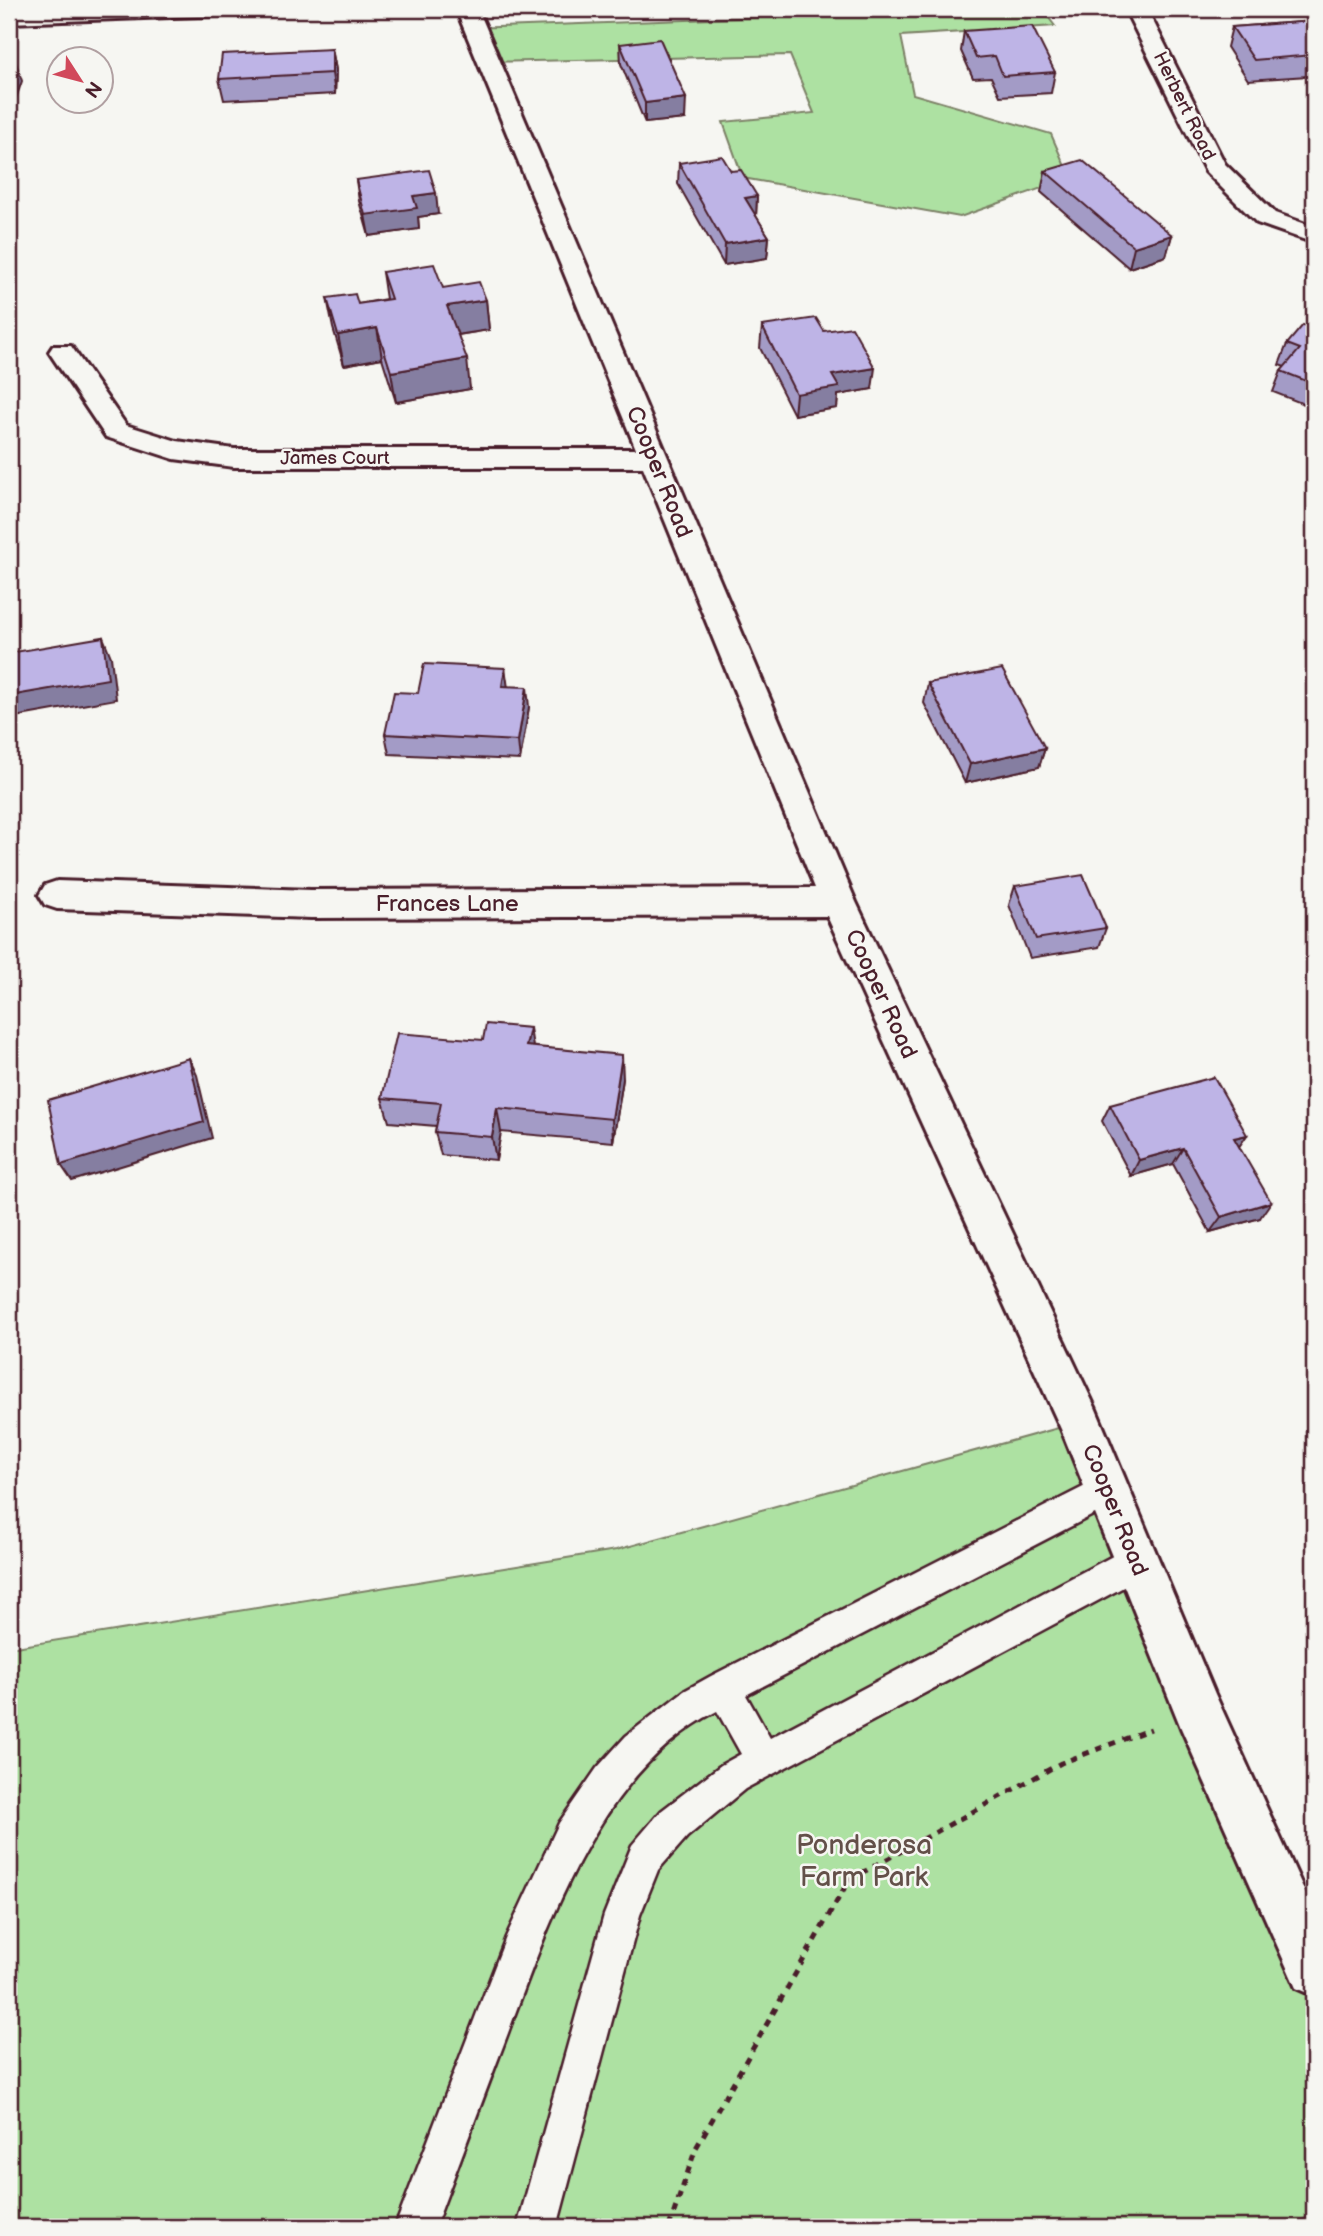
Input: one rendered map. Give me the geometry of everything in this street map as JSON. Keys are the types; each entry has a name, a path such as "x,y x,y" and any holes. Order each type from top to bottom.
{"street":[{"path":"9,17 225,9"},
{"name":"Cooper Road","path":"467,9 838,902 1080,1422 1198,1711 1314,1970"},
{"name":"Herbert Road","path":"1136,9 1215,167 1266,218 1314,236"},
{"name":"James Court","path":"62,352 116,431 174,450 233,458 654,458"},
{"name":"Frances Lane","path":"57,895 311,904 838,902"}],"lane":[{"path":"415,2227 525,1937 572,1836 609,1780 638,1748 696,1703 723,1688 1107,1491"},
{"path":"537,2227 622,1915 645,1858 674,1824 733,1777 1136,1562"},
{"path":"723,1688 764,1761"}],"path":[{"path":"669,2227 696,2148 849,1880 1061,1763 1198,1711"}],"green space":[{"path":"975,9 1042,9 1055,26 901,36 913,94 1051,134 1070,178 960,217 743,178 723,122 814,113 790,55 489,62 471,28"},
{"name":"Ponderosa Farm Park","path":"1080,1422 1198,1711 1314,1970 1314,2214 1288,2227 9,2227 9,1648 616,1550"}],"building":[{"path":"1314,21 1314,47 1309,47 1314,55 1254,60 1232,27"},
{"path":"1032,26 1055,72 1003,76 995,56 976,58 964,31"},
{"path":"660,39 686,98 645,103 620,44"},
{"path":"332,49 332,73 219,79 222,54"},
{"path":"15,60 9,78 9,61"},
{"path":"722,156 731,171 741,170 757,196 745,198 769,237 725,244 679,163"},
{"path":"1082,160 1172,235 1134,247 1045,171"},
{"path":"429,170 436,193 413,196 417,208 365,215 356,180"},
{"path":"434,264 443,288 479,282 486,300 447,306 467,359 391,372 377,328 338,335 327,298 355,294 358,304 391,299 382,272"},
{"path":"816,318 824,331 852,327 875,368 832,375 839,387 796,394 762,326"},
{"path":"1303,325 1314,329 1314,384 1281,371 1300,349 1287,344"},
{"path":"103,637 108,679 9,696 9,653"},
{"path":"424,664 505,668 502,686 527,687 518,741 385,734 394,692 418,693"},
{"path":"1002,669 1045,748 970,764 928,683"},
{"path":"1083,875 1106,928 1036,939 1015,886"},
{"path":"486,1024 530,1028 526,1046 622,1055 612,1119 497,1108 492,1137 435,1132 441,1103 382,1098 397,1033 483,1040"},
{"path":"189,1058 204,1122 61,1165 48,1100"},
{"path":"1214,1077 1247,1135 1234,1138 1271,1202 1221,1217 1183,1148 1139,1160 1110,1105"}]}
